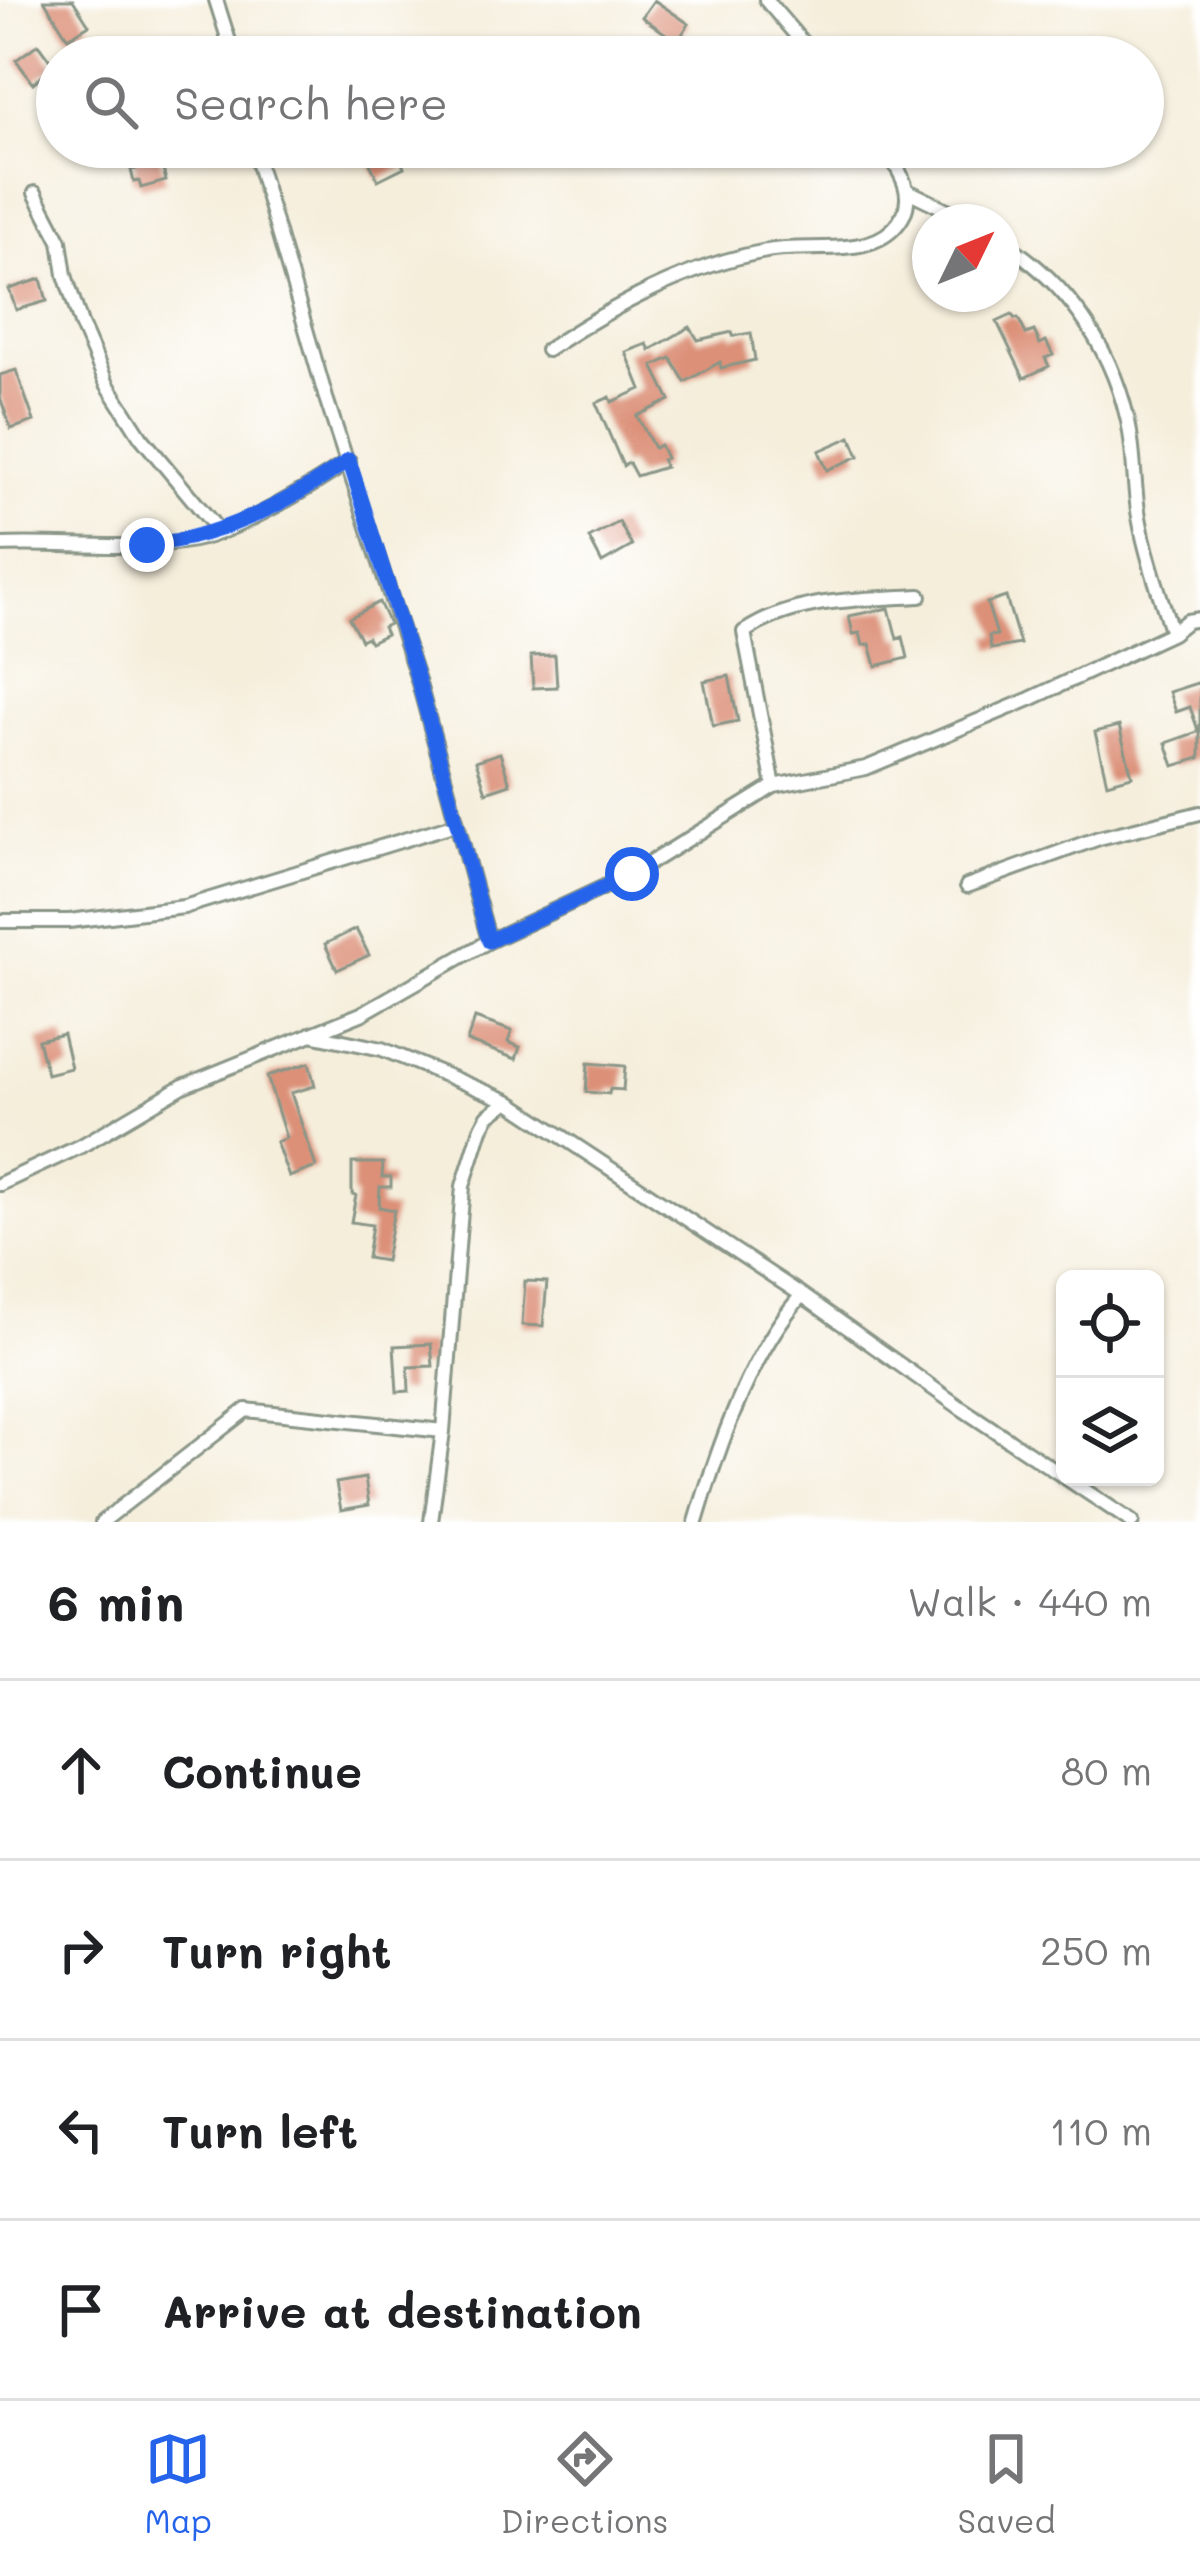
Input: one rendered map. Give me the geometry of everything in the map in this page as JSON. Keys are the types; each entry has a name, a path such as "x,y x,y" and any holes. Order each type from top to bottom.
{"street":[{"path":"216,0 227,36"},
{"path":"766,0 797,36"},
{"path":"259,168 326,398 418,680 489,941"},
{"path":"547,350 611,308 687,276 766,250 875,242 905,215 908,191 899,168"},
{"path":"908,191 935,204"},
{"path":"35,193 60,242 81,324 107,384 141,437 218,530"},
{"path":"1020,253 1082,312 1106,358 1127,417 1139,519 1172,633"},
{"path":"0,545 147,545 200,539 308,490 349,460"},
{"path":"774,786 744,632 768,616 805,604 920,596"},
{"path":"0,1184 66,1154 183,1086 362,1014 489,941 632,874 774,786 866,768 1030,699 1172,633 1187,621 1200,620"},
{"path":"967,886 1099,838 1200,813"},
{"path":"0,921 69,921 184,907 456,824"},
{"path":"309,1034 382,1049 508,1101 802,1295 1132,1522"},
{"path":"431,1522 463,1186 481,1129 488,1116 508,1101"},
{"path":"696,1522 760,1354 802,1295"},
{"path":"102,1522 246,1410 443,1431"}],"building":[{"path":"44,0 73,0 89,25 67,36"},
{"path":"654,0 689,24 681,36 669,36 642,17"},
{"path":"36,45 36,81 33,83 16,60"},
{"path":"163,168 166,181 141,188 139,181 134,182 131,170"},
{"path":"372,168 402,168 378,180"},
{"path":"41,279 47,301 16,310 9,289"},
{"path":"1012,315 1026,334 1034,331 1040,344 1046,341 1053,355 1045,358 1049,366 1024,378 997,322"},
{"path":"690,327 698,340 751,333 755,360 721,368 720,362 685,382 671,358 653,366 670,400 637,416 654,448 660,445 665,467 636,476 629,463 623,466 596,403 610,397 612,402 641,389 626,352 647,344 650,350"},
{"path":"16,370 34,421 11,429 0,397 0,375"},
{"path":"851,437 859,456 827,470 819,451"},
{"path":"619,522 632,546 602,563 589,538"},
{"path":"1006,597 1020,644 991,649 989,636 997,635 987,603"},
{"path":"379,602 389,624 383,627 386,634 370,642 367,637 361,640 349,618"},
{"path":"889,608 908,658 876,666 870,644 863,645 860,633 853,634 849,616"},
{"path":"555,655 557,687 533,688 531,656"},
{"path":"729,676 738,721 713,726 704,681"},
{"path":"1200,682 1198,730 1190,707 1176,712 1169,692"},
{"path":"1119,726 1132,776 1107,783 1095,732"},
{"path":"1200,731 1200,758 1174,766 1166,743"},
{"path":"500,753 510,784 486,792 476,761"},
{"path":"356,929 369,955 337,970 325,944"},
{"path":"475,1018 512,1031 508,1042 520,1047 516,1059 467,1041"},
{"path":"63,1034 71,1068 47,1074 38,1040"},
{"path":"309,1063 315,1086 291,1093 316,1167 289,1177 276,1142 286,1138 267,1076"},
{"path":"588,1063 625,1066 623,1090 586,1092"},
{"path":"352,1163 383,1163 382,1177 391,1177 391,1187 380,1187 379,1207 394,1210 385,1261 367,1258 372,1225 351,1222 356,1195 352,1194"},
{"path":"525,1281 547,1282 543,1326 522,1325"},
{"path":"431,1344 433,1366 408,1367 409,1391 397,1392 394,1346"},
{"path":"365,1478 369,1505 341,1510 336,1483"}],"route":[{"path":"147,545 200,539 308,490 349,460 418,680 489,941 632,874"}]}
